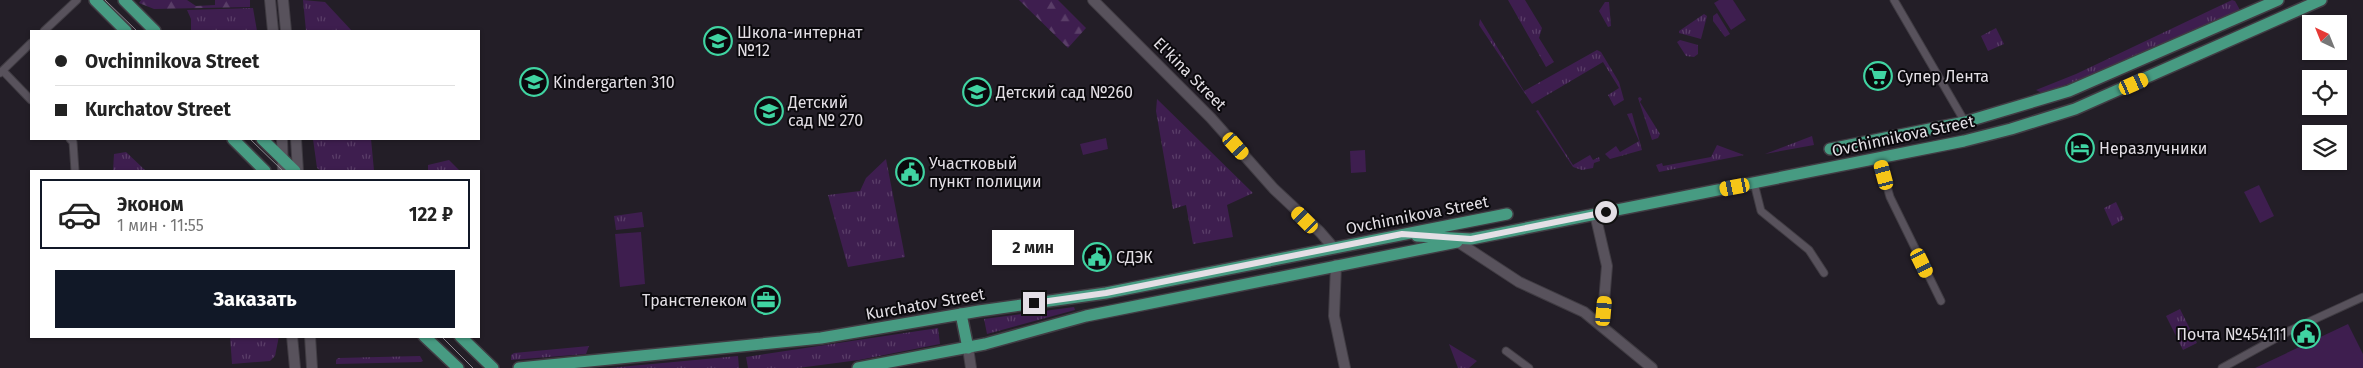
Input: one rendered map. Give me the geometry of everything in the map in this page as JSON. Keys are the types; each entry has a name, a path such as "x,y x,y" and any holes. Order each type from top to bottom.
{"main road":[{"path":"95,0 125,30"},
{"path":"124,0 154,30"},
{"path":"270,0 273,30"},
{"path":"283,0 286,30"},
{"name":"El'kina Street","path":"1092,0 1211,118 1274,189 1320,232 1333,247"},
{"name":"Ovchinnikova Street","path":"1830,149 1965,122 2070,91 2261,3 2278,0"},
{"name":"Ovchinnikova Street","path":"1402,234 1471,239 1879,158 2011,129 2076,109 2321,0"},
{"path":"234,140 264,170"},
{"path":"263,140 283,165 295,170"},
{"path":"282,140 283,165"},
{"path":"296,140 297,170"},
{"name":"Ovchinnikova Street","path":"1333,247 1507,214"},
{"path":"1595,214 1607,266 1602,326"},
{"path":"1458,242 1519,282 1573,306 1602,326 1652,368"},
{"name":"Ovchinnikova Street","path":"1336,265 1458,242"},
{"path":"1333,247 1336,265 1334,316 1345,368"},
{"name":"Kurchatov Street","path":"519,368 821,338 961,314 1106,293 1333,247"},
{"path":"858,368 968,348 1086,316 1336,265"},
{"path":"961,314 971,368"},
{"path":"292,338 295,368"},
{"path":"310,338 312,368"},
{"path":"426,338 458,368"},
{"path":"462,338 493,368"}],"street":[{"path":"45,30 77,0"},
{"path":"1894,0 1965,122"},
{"path":"30,45 1,72 30,99"},
{"path":"71,140 73,142 75,170"},
{"path":"1879,158 1890,198 1941,302"},
{"path":"1754,183 1761,211 1809,250 1824,273"},
{"path":"2222,368 2290,330 2363,298"},
{"path":"1506,351 1529,368"}],"green space":[{"path":"141,0 187,0 196,6 215,5 215,0 250,0 250,7 154,9 139,3"},
{"path":"303,0 325,2 351,30 306,30"},
{"path":"1019,0 1058,0 1086,28 1068,48"},
{"path":"1508,0 1525,0 1542,28 1539,38 1554,62 1546,67"},
{"path":"1719,0 1733,0 1746,20 1731,30 1714,3"},
{"path":"2232,0 2235,1 2240,10 2090,76 2042,93 2036,90 2076,74"},
{"path":"1605,2 1609,2 1611,26 1608,27 1599,11"},
{"path":"253,8 257,30 191,30 191,19 187,10"},
{"path":"1717,13 1730,34 1725,37 1713,21 1713,16"},
{"path":"1704,14 1707,16 1701,39 1679,33 1679,31"},
{"path":"1480,19 1524,91 1597,50 1601,52 1619,82 1624,100 1614,106 1608,95 1619,88 1603,62 1532,104 1479,25"},
{"path":"1996,28 2004,44 1988,51 1981,36"},
{"path":"1680,40 1698,45 1698,54 1694,57 1686,56 1677,42"},
{"path":"1638,98 1642,99 1640,102 1660,134 1658,138 1652,140"},
{"path":"1157,99 1253,193 1227,205 1233,237 1193,244 1186,205 1173,209 1156,111"},
{"path":"1538,110 1573,165 1590,155 1593,160 1599,157 1600,161 1594,163 1593,168 1582,170 1573,167 1536,111"},
{"path":"1632,113 1642,150 1610,159 1605,154 1616,146 1620,152 1639,141 1627,114"},
{"path":"1812,136 1814,145 1765,154"},
{"path":"1106,138 1108,149 1083,155 1080,144"},
{"path":"313,140 371,140 374,170 320,170 317,168"},
{"path":"1717,145 1744,155 1659,172 1656,165 1662,163 1663,166 1711,157"},
{"path":"1365,150 1366,172 1351,173 1350,151"},
{"path":"126,152 145,170 113,170 114,154"},
{"path":"886,159 905,257 848,267 828,195 860,191 866,178"},
{"path":"449,160 459,170 428,170 428,165"},
{"path":"2259,185 2274,216 2260,223 2244,192"},
{"path":"2116,202 2124,219 2112,226 2104,208"},
{"path":"642,212 644,227 616,230 614,216"},
{"path":"641,232 645,284 620,287 615,234"},
{"path":"1074,307 1075,310 987,334 984,319"},
{"path":"2180,309 2197,343 2183,350 2166,316"},
{"path":"2348,324 2363,354 2363,368 2255,368"},
{"path":"938,328 940,344 859,360 798,368 748,368 746,357"},
{"path":"230,338 279,338 275,356 270,361 232,364"},
{"path":"1449,344 1477,361 1469,368 1458,368"},
{"path":"589,346 586,354 511,360 511,355 514,353"},
{"path":"420,356 423,361 421,362 336,364 338,358"},
{"path":"738,356 739,368 609,368"}],"tram line":[{"path":"105,0 136,30"},
{"path":"251,140 282,170"},
{"path":"443,338 473,368"}],"place":[{"name":"Школа-интернат №12","path":"718,41"},
{"name":"Супер Лента","path":"1878,76"},
{"name":"Kindergarten 310","path":"534,82"},
{"name":"Детский сад №260","path":"977,92"},
{"name":"Детский сад № 270","path":"769,111"},
{"name":"Неразлучники","path":"2080,148"},
{"name":"Участковый пункт полиции","path":"910,172"},
{"name":"СДЭК","path":"1097,257"},
{"name":"Транстелеком","path":"766,300"},
{"name":"Почта №454111","path":"2306,334"}],"route":[{"path":"1034,303 1106,293 1402,234 1471,239 1606,212"}]}
